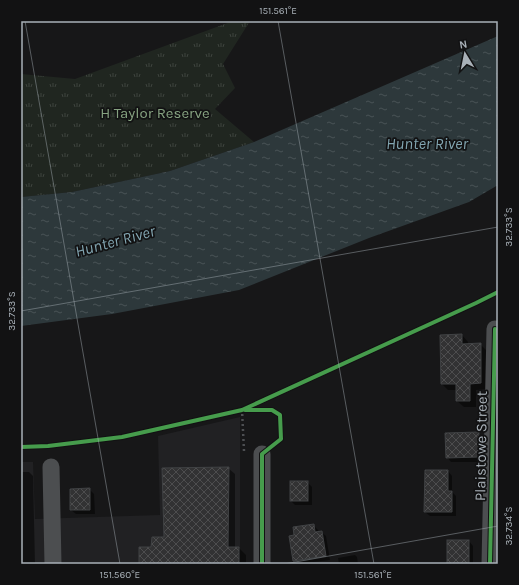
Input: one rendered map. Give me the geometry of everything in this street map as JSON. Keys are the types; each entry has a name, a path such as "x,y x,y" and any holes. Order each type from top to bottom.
{"street":[{"name":"Plaistowe Street","path":"490,564 495,329"},
{"path":"262,454 262,564"},
{"path":"51,467 53,564"}],"path":[{"path":"21,447 48,446 122,437 242,410 498,292"},
{"path":"242,410 244,453"},
{"path":"242,410 272,410 280,415 281,438 262,454"}],"shaded area":[{"path":"240,417 240,564 21,564 21,462 33,462 35,519 160,515 158,436"}],"green space":[{"name":"H Taylor Reserve","path":"233,21 250,21 223,64 235,88 215,109 254,142 170,171 72,192 21,197 21,74 75,79"}],"water":[{"name":"Hunter River","path":"498,36 498,185 469,202 369,238 239,290 112,314 21,326 21,197 72,192 170,171 254,142"}],"building":[{"path":"462,334 462,344 481,343 481,383 470,384 470,401 456,401 456,384 441,384 440,335"},
{"path":"479,432 479,457 446,458 445,433"},
{"path":"229,467 228,547 239,547 239,564 139,564 139,547 151,547 152,537 164,537 162,468"},
{"path":"425,470 448,470 448,491 452,491 452,512 424,512"},
{"path":"290,481 308,481 308,501 290,501"},
{"path":"90,488 90,510 70,510 70,489"},
{"path":"314,524 315,532 322,531 326,556 293,561 289,536 294,535 293,527"},
{"path":"447,540 469,540 469,564 447,564"}],"cycle path":[{"path":"21,447 48,446 122,437 242,410 498,292"},
{"path":"490,564 495,329"},
{"path":"245,410 272,410 280,415 281,439 262,454 262,564"}]}
